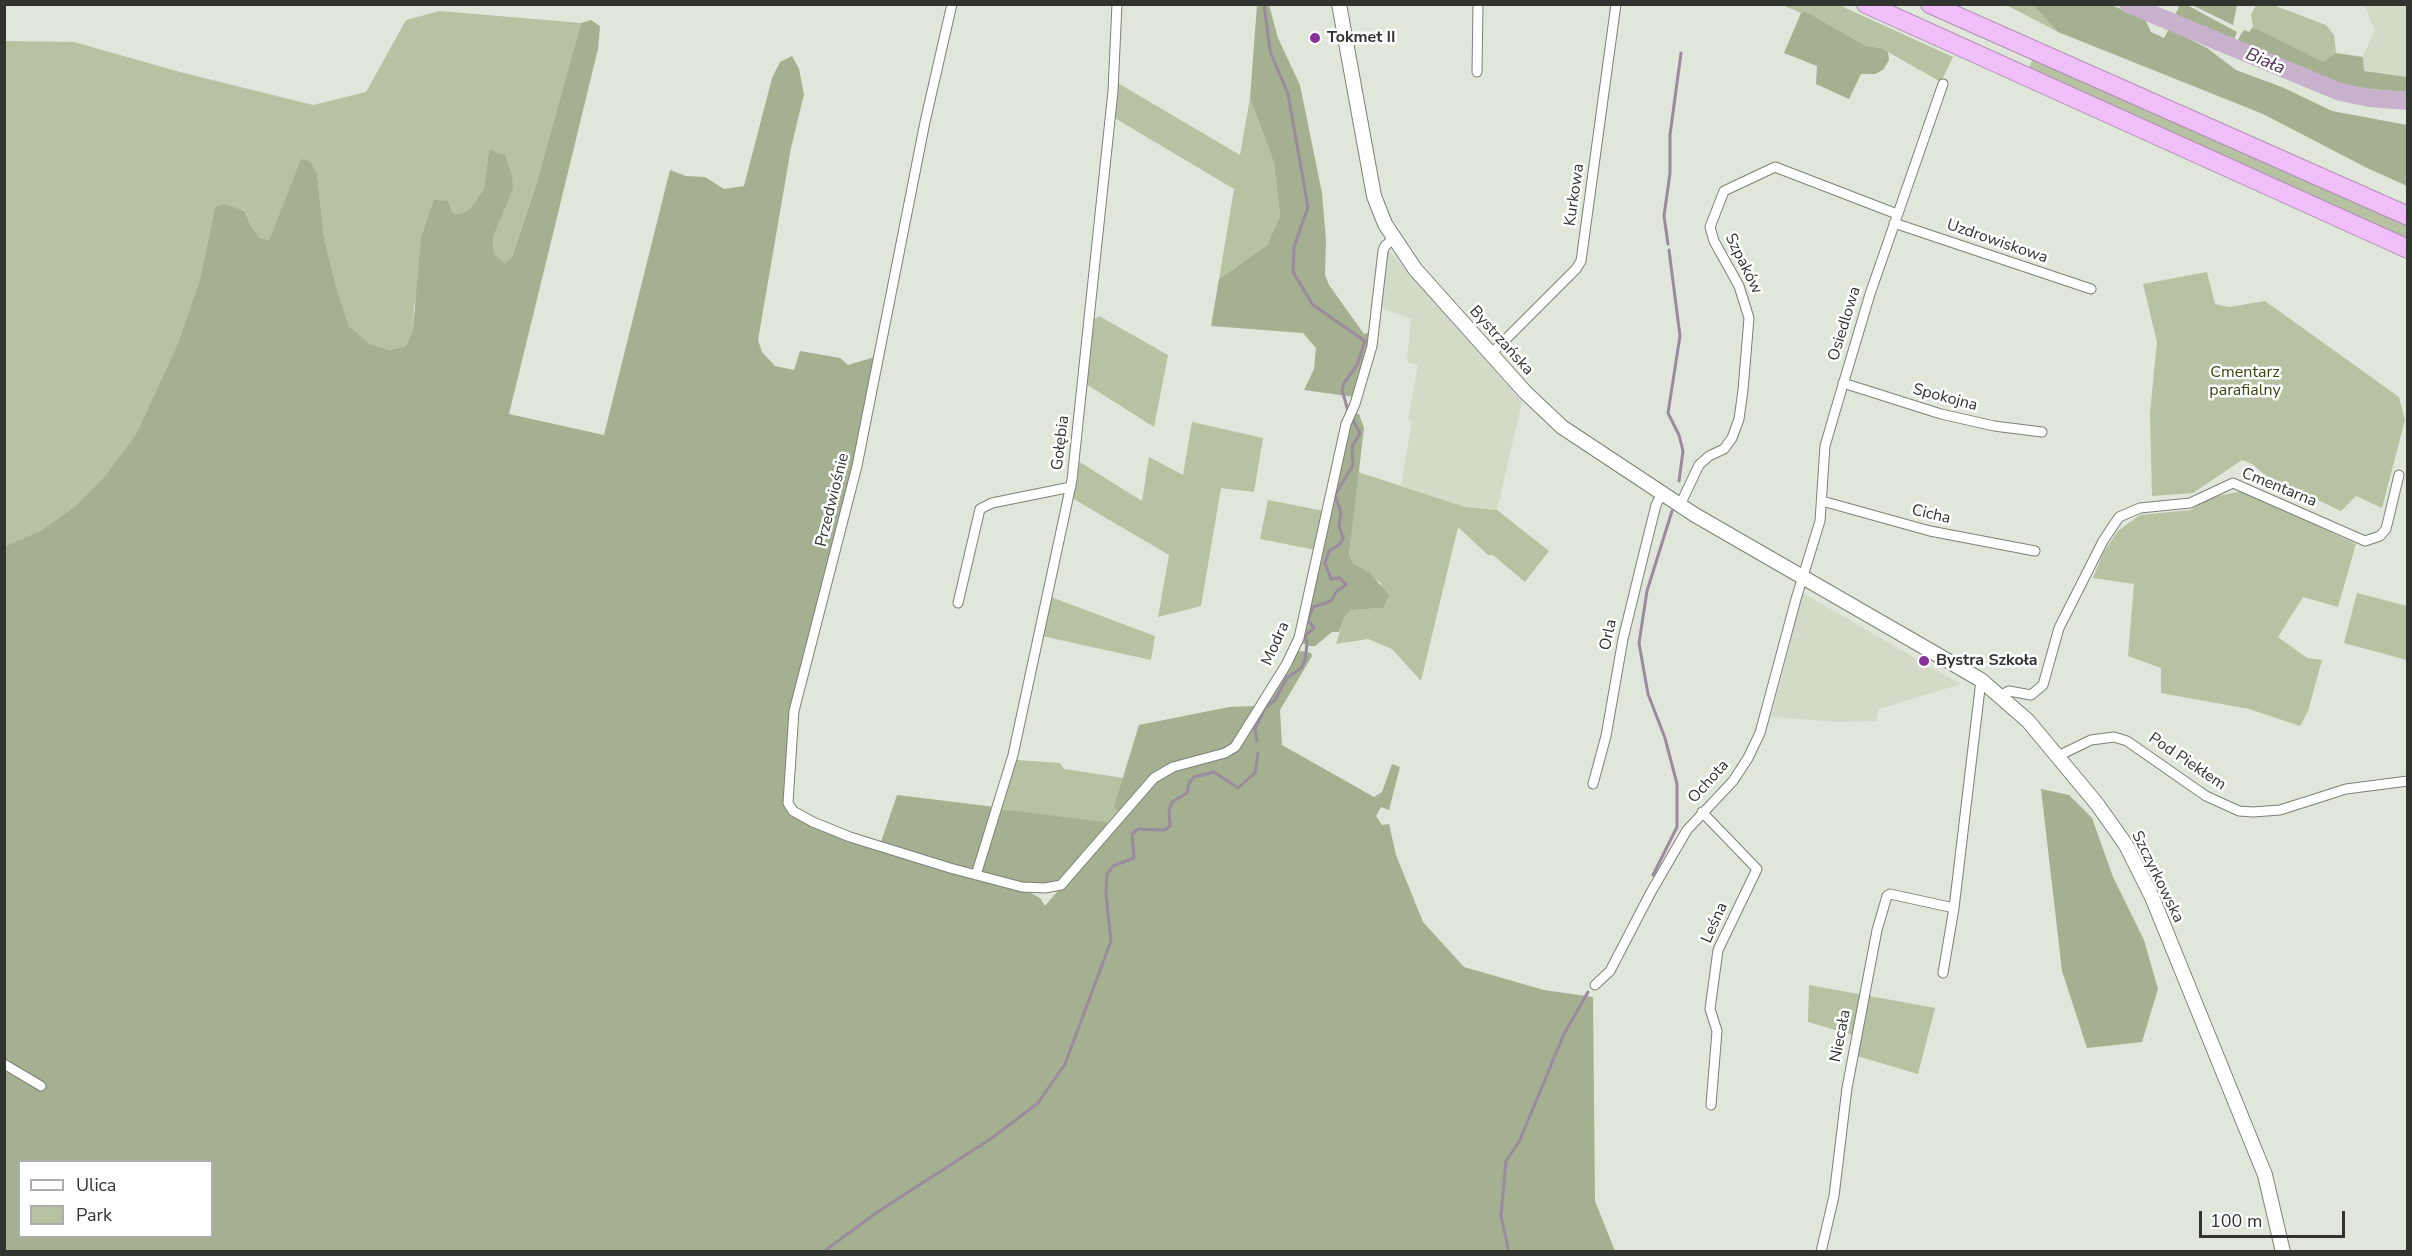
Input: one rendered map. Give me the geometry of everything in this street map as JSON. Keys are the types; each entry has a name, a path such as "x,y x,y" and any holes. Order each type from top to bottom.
{"highway":[{"path":"1866,4 2408,249"},
{"path":"1930,4 2408,216"}],"main road":[{"name":"Bystrzańska","path":"1339,4 1374,196 1393,239 1415,269 1491,354 1562,428 1680,505 1803,579"},
{"name":"Szczyrkowska","path":"1803,579 1981,680 2001,695 2058,756 2115,829 2152,897 2265,1175 2283,1251"}],"street":[{"name":"Przedwiośnie","path":"952,4 925,122 857,466 794,711 788,803 800,815 850,837 976,875"},
{"name":"Gołębia","path":"976,875 1013,755 1071,487 1113,91 1117,4"},
{"path":"1477,72 1478,4"},
{"name":"Kurkowa","path":"1491,354 1580,265 1616,4"},
{"name":"Osiedlowa","path":"1803,579 1815,542 1822,501 1825,446 1896,219 1943,84"},
{"name":"Szpaków","path":"1680,505 1699,465 1724,449 1732,438 1738,419 1744,380 1749,318 1742,293 1714,241 1710,227 1720,197 1732,187 1775,167 1896,219"},
{"name":"Uzdrowiskowa","path":"1896,219 2091,289"},
{"name":"Modra","path":"976,875 1030,889 1061,885 1154,778 1173,767 1225,753 1238,743 1296,645 1348,418 1355,404 1372,346 1383,251 1393,239"},
{"name":"Spokojna","path":"1843,383 1941,414 1994,426 2042,432"},
{"name":"Cmentarna","path":"2001,695 2009,691 2031,695 2043,685 2059,628 2103,541 2119,517 2140,508 2190,503 2233,483 2366,541 2380,536 2386,529 2401,479"},
{"path":"958,603 980,509 992,503 1071,487"},
{"name":"Orla","path":"1593,784 1606,736 1623,639 1656,505 1662,493"},
{"name":"Cicha","path":"1822,501 1930,531 2035,550"},
{"name":"Ochota","path":"1595,985 1610,971 1651,892 1687,830 1733,781 1755,745 1803,579"},
{"path":"1943,973 1954,908 1981,680"},
{"name":"Pod Piekłem","path":"2058,756 2091,740 2114,737 2127,741 2156,758 2206,796 2239,811 2253,812 2280,810 2346,789 2408,781"},
{"name":"Leśna","path":"1702,812 1757,869 1718,950 1710,1009 1717,1031 1711,1105"},
{"name":"Niecała","path":"1821,1251 1834,1196 1849,1077 1877,930 1887,896 1890,894 1954,908"},
{"path":"4,1064 41,1086"}],"shaded area":[{"path":"2364,5 2407,5 2407,77 2364,71 2363,57 2375,30"},
{"path":"1389,250 1522,402 1497,510 1465,507 1401,486 1412,421 1408,420 1418,365 1407,362 1411,319 1379,307 1385,253"},
{"path":"1803,593 1961,684 1879,709 1876,721 1839,722 1771,717"}],"green space":[{"path":"1257,5 1269,5 1278,38 1300,85 1322,193 1326,240 1325,275 1329,285 1364,334 1371,332 1355,397 1304,390 1314,369 1316,348 1303,333 1211,326 1219,279 1267,245 1280,216 1274,163 1250,98"},
{"path":"1782,5 1839,5 1953,57 1941,82 1881,48 1866,46 1805,11 1801,13"},
{"path":"2003,5 2033,5 2058,32 2010,7"},
{"path":"2033,5 2111,5 2145,19 2151,32 2164,38 2169,29 2207,48 2236,70 2282,87 2332,111 2407,125 2407,186 2263,114 2058,32"},
{"path":"2175,5 2187,5 2237,32 2234,40 2175,15 2179,7"},
{"path":"2192,5 2237,5 2233,25"},
{"path":"2256,5 2273,5 2326,25 2334,35 2336,53 2323,63 2253,27 2251,15"},
{"path":"440,11 581,23 536,185 512,257 505,263 494,254 493,237 500,219 489,150 484,189 470,209 460,214 453,213 448,201 414,307 413,330 406,346 390,350 370,344 349,326 324,238 317,173 310,161 301,160 269,240 260,238 251,226 245,210 215,207 200,279 178,343 136,434 104,477 74,507 40,531 5,547 5,41 74,42 180,72 313,105 366,92 406,20"},
{"path":"1805,11 1866,46 1881,48 1888,52 1889,60 1883,70 1875,74 1861,74 1849,99 1816,84 1817,66 1784,53 1801,13"},
{"path":"591,20 600,26 598,49 509,414 604,435 670,170 686,176 705,177 724,189 744,186 772,78 780,62 792,56 799,69 804,94 791,148 758,340 762,352 775,366 794,370 800,351 840,358 848,365 878,356 863,429 801,671 785,804 790,813 1031,893 1040,898 1045,906 1114,825 1165,773 1231,754 1296,650 1311,653 1312,656 1280,710 1282,745 1374,797 1382,792 1392,764 1400,767 1389,810 1381,807 1376,816 1382,825 1389,824 1396,855 1423,922 1464,967 1544,990 1593,997 1595,1201 1615,1251 5,1251 4,547 40,531 74,507 104,477 136,434 178,343 200,279 215,207 224,204 245,211 251,226 260,238 269,240 301,159 310,161 317,173 324,238 349,326 370,344 390,350 406,346 413,330 421,238 434,200 448,201 453,213 460,214 470,209 484,189 489,150 505,155 512,176 513,188 493,237 494,254 505,263 512,257 536,185 581,23"},
{"path":"2253,27 2323,62 2336,53 2363,57 2364,71 2407,77 2407,92 2336,86 2236,44 2244,30 2249,32"},
{"path":"2034,57 2407,223 2407,243 2027,71"},
{"path":"1116,82 1240,155 1250,98 1274,163 1280,216 1267,245 1219,279 1234,189 1113,117"},
{"name":"Cmentarz parafialny","path":"2207,272 2215,304 2229,307 2265,301 2399,397 2405,420 2382,508 2356,496 2341,511 2265,475 2252,464 2242,460 2193,493 2152,496 2150,413 2157,342 2143,284"},
{"path":"1099,316 1168,355 1154,427 1086,384 1092,321"},
{"path":"1353,413 1359,414 1364,428 1349,555 1354,564 1370,573 1389,595 1383,608 1351,610 1344,618 1339,632 1332,632 1315,646 1309,646 1302,643"},
{"path":"1192,422 1263,438 1254,492 1221,488 1201,606 1158,617 1169,555 1072,498 1078,461 1142,501 1149,457 1183,475"},
{"path":"1358,472 1465,507 1497,510 1549,551 1525,582 1493,555 1488,555 1458,527 1421,681 1392,649 1368,639 1336,644 1344,618 1351,610 1383,608 1381,583 1354,564 1349,555"},
{"path":"2242,491 2356,544 2338,607 2303,597 2278,637 2307,658 2322,660 2308,711 2300,726 2249,709 2161,693 2161,668 2128,656 2134,584 2093,578 2103,553 2118,531 2140,515 2191,510 2208,498"},
{"path":"1268,500 1324,511 1316,550 1260,539"},
{"path":"2357,593 2407,606 2407,660 2344,643"},
{"path":"1051,597 1155,636 1151,660 1042,636"},
{"path":"1256,706 1234,746 1172,765 1120,813 1114,807 1139,725 1229,707"},
{"path":"1017,760 1060,763 1064,769 1124,778 1115,807 1120,813 1111,824 1000,809 1014,762"},
{"path":"2041,789 2069,795 2092,818 2113,877 2144,940 2158,989 2142,1042 2087,1048 2062,971"},
{"path":"897,795 995,807 975,871 880,845"},
{"path":"1000,809 1111,824 1060,881 1031,886 981,874"},
{"path":"1809,985 1935,1008 1918,1074 1857,1056 1853,1035 1808,1022"}],"waterway":[{"path":"1264,4 1270,51 1288,94 1308,207 1294,247 1293,272 1313,305 1365,341 1357,365 1344,383 1342,390 1348,411"},
{"name":"Biała","path":"2128,4 2340,92 2370,98 2408,101"},
{"path":"1668,244 1664,216 1670,173 1670,135 1681,53"},
{"path":"1669,250 1680,336 1668,413 1679,435 1683,451 1679,481"},
{"path":"1257,741 1255,729 1265,708 1275,700 1287,678 1301,668 1305,660 1307,644 1305,636 1314,628 1308,620 1313,607 1331,601 1337,591 1346,585 1340,578 1331,579 1325,563 1329,551 1340,544 1343,538 1339,526 1341,513 1335,495 1353,465 1352,447 1360,433 1351,417"},
{"path":"1653,875 1677,827 1677,784 1665,738 1648,694 1639,643 1647,591 1672,511"},
{"path":"823,1252 879,1211 992,1138 1038,1103 1065,1064 1111,941 1106,894 1107,874 1113,866 1134,858 1132,834 1138,829 1165,830 1170,826 1169,810 1172,802 1187,793 1189,783 1194,777 1214,772 1238,788 1255,773 1258,753"},
{"path":"1509,1252 1501,1216 1506,1161 1519,1142 1564,1034 1588,992"}],"place":[{"name":"Tokmet II","path":"1315,38"},
{"name":"Bystra Szkoła","path":"1924,661"}]}
